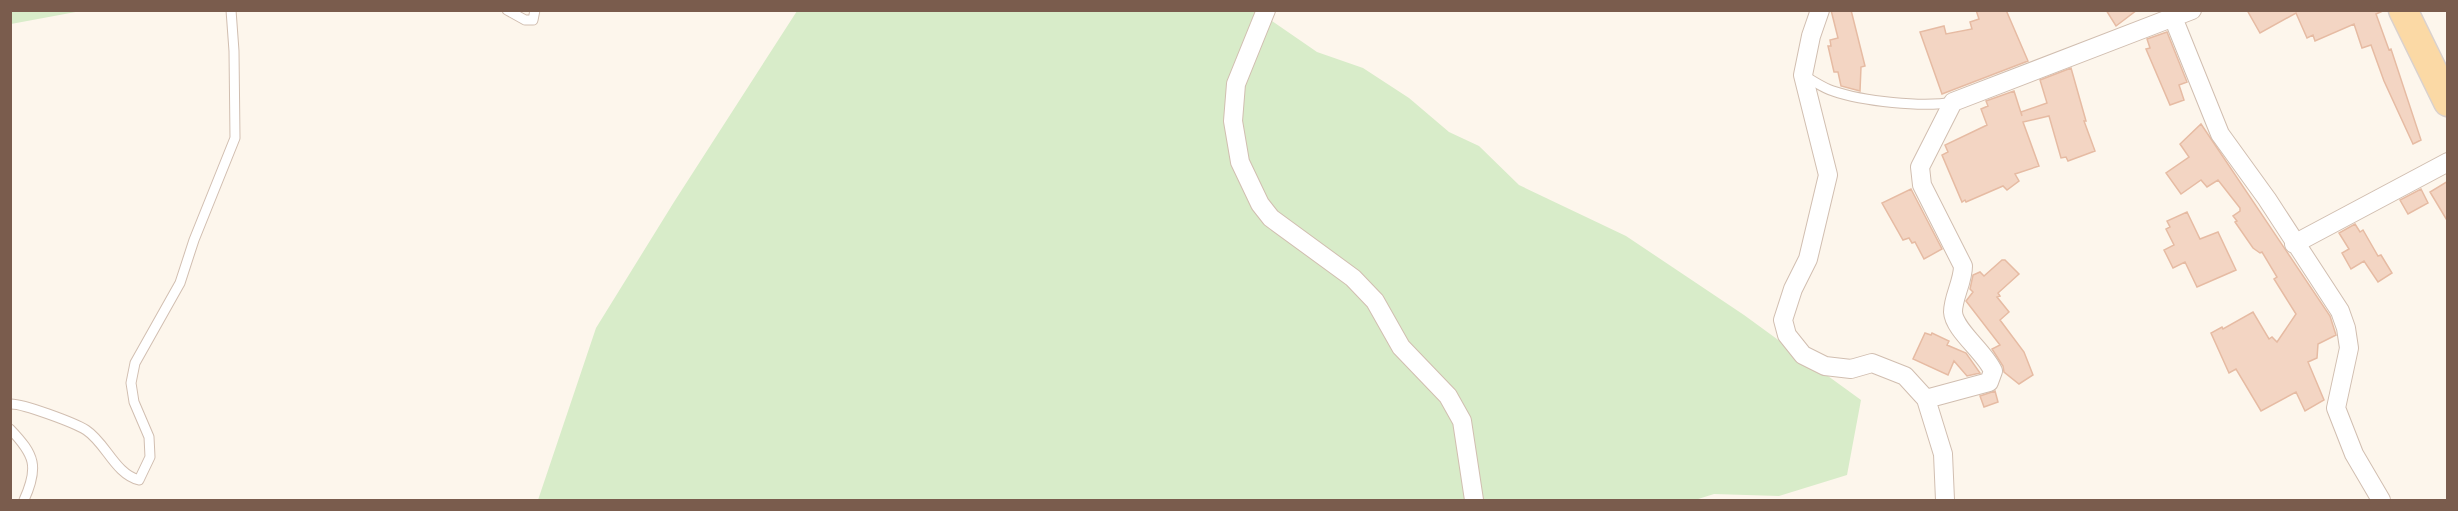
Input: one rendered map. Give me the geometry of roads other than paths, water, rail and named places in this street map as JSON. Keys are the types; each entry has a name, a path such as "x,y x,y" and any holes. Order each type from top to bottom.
{"main road":[{"path":"2403,10 2448,102"}],"street":[{"path":"1266,10 1236,84 1233,121 1240,162 1260,204 1271,218 1353,278 1375,301 1401,347 1448,396 1462,421 1474,501"},
{"path":"1820,10 1811,36 1803,75 1828,174 1808,259 1793,290 1783,320 1787,335 1803,355 1826,366 1851,369 1872,363 1905,376 1926,399 1943,454 1945,501"},
{"path":"1926,399 1989,382 1993,371 1989,360 1956,322 1953,311 1963,266 1922,185 1920,167 1953,102 2172,14 2192,10"},
{"path":"2172,14 2220,134 2267,199 2294,244 2340,311 2346,328 2349,348 2338,389 2336,408 2354,454 2380,501"},
{"path":"2294,244 2448,162"}],"lane":[{"path":"10,404 35,410 86,430 128,477 139,480 150,457 149,437 134,402 131,383 135,363 180,284 194,240 236,138 231,10"},
{"path":"507,10 525,20 533,21 535,10"},
{"path":"1803,75 1834,91 1871,98 1932,106 1953,102"},
{"path":"10,429 33,458 34,472 24,501"}]}
